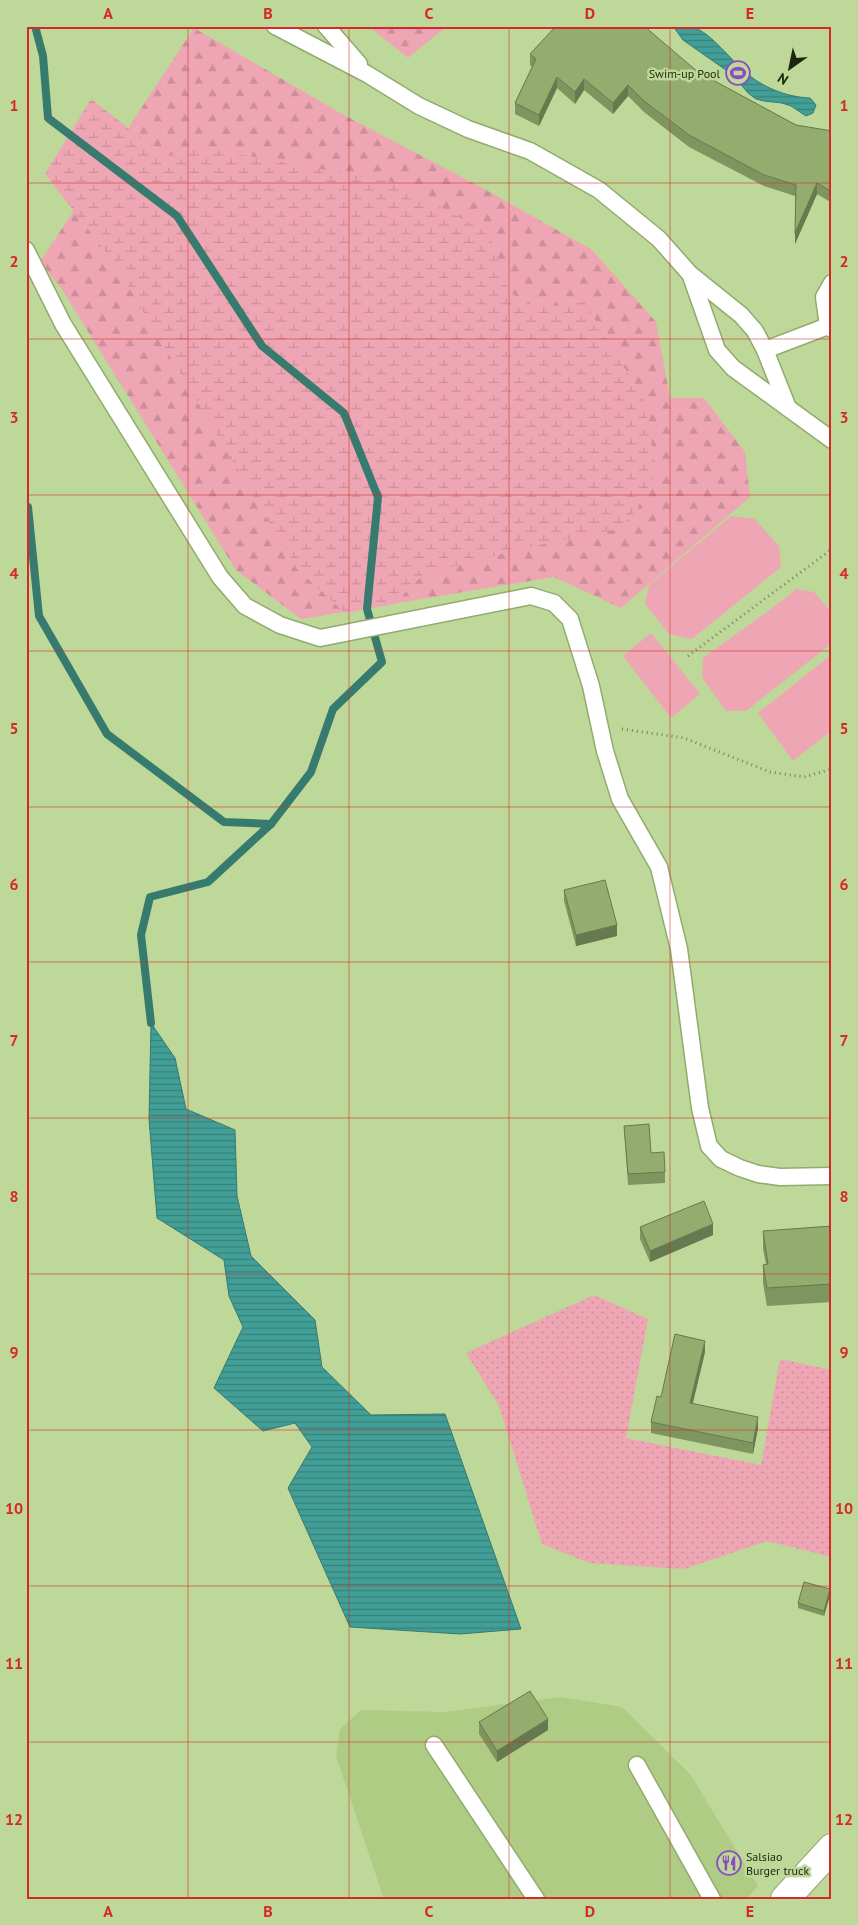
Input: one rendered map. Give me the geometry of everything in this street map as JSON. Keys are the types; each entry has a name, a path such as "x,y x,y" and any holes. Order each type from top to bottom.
{"street":[{"path":"786,1899 832,1848"}],"lane":[{"path":"275,26 368,74 419,106 468,129 530,151 599,190 659,239 690,274 741,315 755,331 765,350 788,408"},
{"path":"326,26 368,74"},
{"path":"26,250 63,324 220,577 245,606 280,625 320,638 531,596 554,603 570,619 591,686 604,751 620,799 659,867 680,949 700,1108 709,1146 721,1158 740,1168 758,1174 780,1177 832,1176"},
{"path":"690,274 717,350 733,368 832,440"},
{"path":"765,350 830,327 824,297 832,282"},
{"path":"434,1745 536,1899"},
{"path":"637,1765 712,1899"}],"path":[{"path":"688,656 832,549"},
{"path":"599,726 684,738 770,772 804,777 832,769"}],"shaded area":[{"path":"561,1697 622,1707 690,1774 758,1886 746,1899 384,1899 336,1756 340,1729 361,1710 444,1712"}],"green space":[{"path":"368,26 447,26 408,58"},
{"path":"194,28 342,114 488,191 592,250 656,322 670,398 704,398 745,452 750,497 621,608 554,577 301,619 236,570 61,288 40,262"},
{"path":"91,99 164,156 199,147 393,182 489,233 509,292 537,308 584,302 644,399 657,472 634,515 613,530 534,546 424,574 394,604 345,613 297,569 115,264 45,174"},
{"path":"731,516 755,519 779,546 781,567 692,639 669,634 645,604 649,585"},
{"path":"796,589 814,592 832,613 832,643 746,711 726,711 702,677 703,658"},
{"path":"651,633 700,694 671,718 623,656"},
{"path":"832,654 832,730 793,761 758,713"},
{"path":"594,1295 648,1319 626,1438 761,1465 780,1359 832,1370 832,1557 767,1541 684,1569 589,1563 542,1544 499,1406 466,1353"}],"water":[{"name":"Swim-up Pool","path":"673,26 689,26 703,32 750,76 766,86 792,96 810,98 816,105 813,113 806,116 791,106 756,99 748,93 733,75 683,40"},
{"path":"151,1023 175,1058 186,1109 235,1130 237,1196 251,1256 315,1320 322,1367 371,1415 445,1414 521,1629 460,1634 350,1627 288,1488 312,1447 295,1423 263,1431 214,1388 243,1327 229,1296 224,1260 157,1218 149,1119"}],"building":[{"path":"556,26 644,26 698,72 796,125 832,131 832,192 817,183 795,233 796,185 764,175 689,135 644,101 628,85 613,103 584,79 575,92 557,77 539,115 515,103 536,59 530,54"},
{"path":"605,880 617,925 576,935 564,890"},
{"path":"649,1124 651,1153 664,1152 665,1172 628,1174 624,1126"},
{"path":"704,1201 713,1224 650,1251 640,1227"},
{"path":"832,1226 832,1284 767,1288 763,1265 768,1264 763,1231"},
{"path":"675,1334 705,1341 690,1403 758,1417 753,1443 651,1422 657,1396 661,1397"},
{"path":"804,1582 830,1589 824,1611 798,1603"},
{"path":"530,1691 548,1719 497,1751 479,1722"}],"waterway":[{"path":"35,26 43,56 48,118 177,216 262,346 344,413 378,497 367,609 382,662 333,709 311,772 271,824 208,882 150,897 141,935 151,1023"},
{"path":"28,507 39,616 107,734 224,822 271,824"}],"place":[{"name":"Swim-up Pool","path":"738,73"},
{"name":"Salsiao Burger truck","path":"729,1863"}]}
